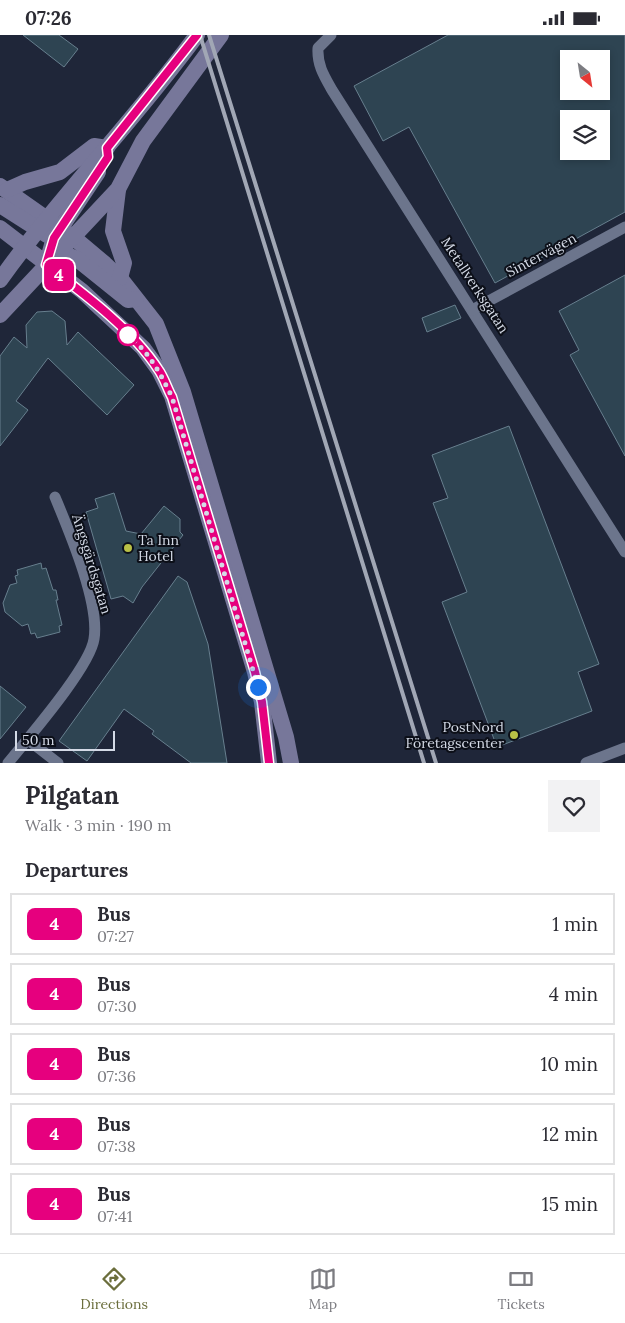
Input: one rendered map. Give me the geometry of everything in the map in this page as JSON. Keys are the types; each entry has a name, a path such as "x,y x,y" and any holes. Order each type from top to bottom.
{"main road":[{"path":"0,315 46,265 51,236 107,148 197,35"},
{"path":"74,238 118,189 143,141 221,35"},
{"path":"107,148 92,147 61,171 25,182 2,194 128,300 138,299"},
{"path":"118,189 112,231 124,263 120,278"},
{"path":"0,228 82,291 143,348 159,370 172,397 255,672 262,702 269,763"},
{"path":"0,280 24,247 51,236 74,238 120,278 156,324 183,392 286,737 291,763"}],"street":[{"name":"Metallverksgatan","path":"331,35 318,48 319,66 332,91 625,552"},
{"name":"Sintervägen","path":"472,310 625,227"},
{"name":"Ängsgärdsgatan","path":"8,763 80,669 94,640 95,625 92,604 67,527 55,497"},
{"path":"27,739 58,763"},
{"path":"586,763 625,748"}],"building":[{"path":"23,35 59,35 78,49 64,67"},
{"path":"448,35 625,35 625,212 495,283 409,127 383,141 354,86"},
{"path":"625,275 625,456 570,355 579,350 559,311"},
{"path":"455,305 461,318 427,332 422,318"},
{"path":"52,311 65,321 67,345 78,332 134,385 107,415 48,358 16,401 28,410 0,446 0,356 14,337 27,348 26,325 37,312"},
{"path":"509,426 599,664 578,672 592,711 497,747 442,602 467,592 433,503 448,498 432,455"},
{"path":"114,493 126,531 141,534 164,506 180,519 180,532 183,535 142,587 133,603 123,596 111,599 86,512 98,508 95,499"},
{"path":"41,563 42,569 46,568 53,590 56,590 58,600 56,600 62,625 59,626 60,632 37,638 35,633 31,634 28,624 22,626 5,612 3,603 10,585 17,583 15,576 18,575 17,570"},
{"path":"178,576 187,582 208,644 227,763 191,763 152,734 154,731 124,709 87,761 59,741"},
{"path":"0,686 26,707 0,739"}],"railway":[{"path":"200,35 424,763"},
{"path":"209,35 436,763"}],"bus line":[{"name":"4","path":"197,35 107,148 108,157 54,238 46,265 82,291 143,348 159,370 172,397 255,672 262,702 269,763"}],"place":[{"name":"Ta Inn Hotel","path":"128,548"},
{"name":"PostNord Företagscenter","path":"514,735"}],"route":[{"path":"128,335 143,348 159,370 172,397 258,687"}]}
